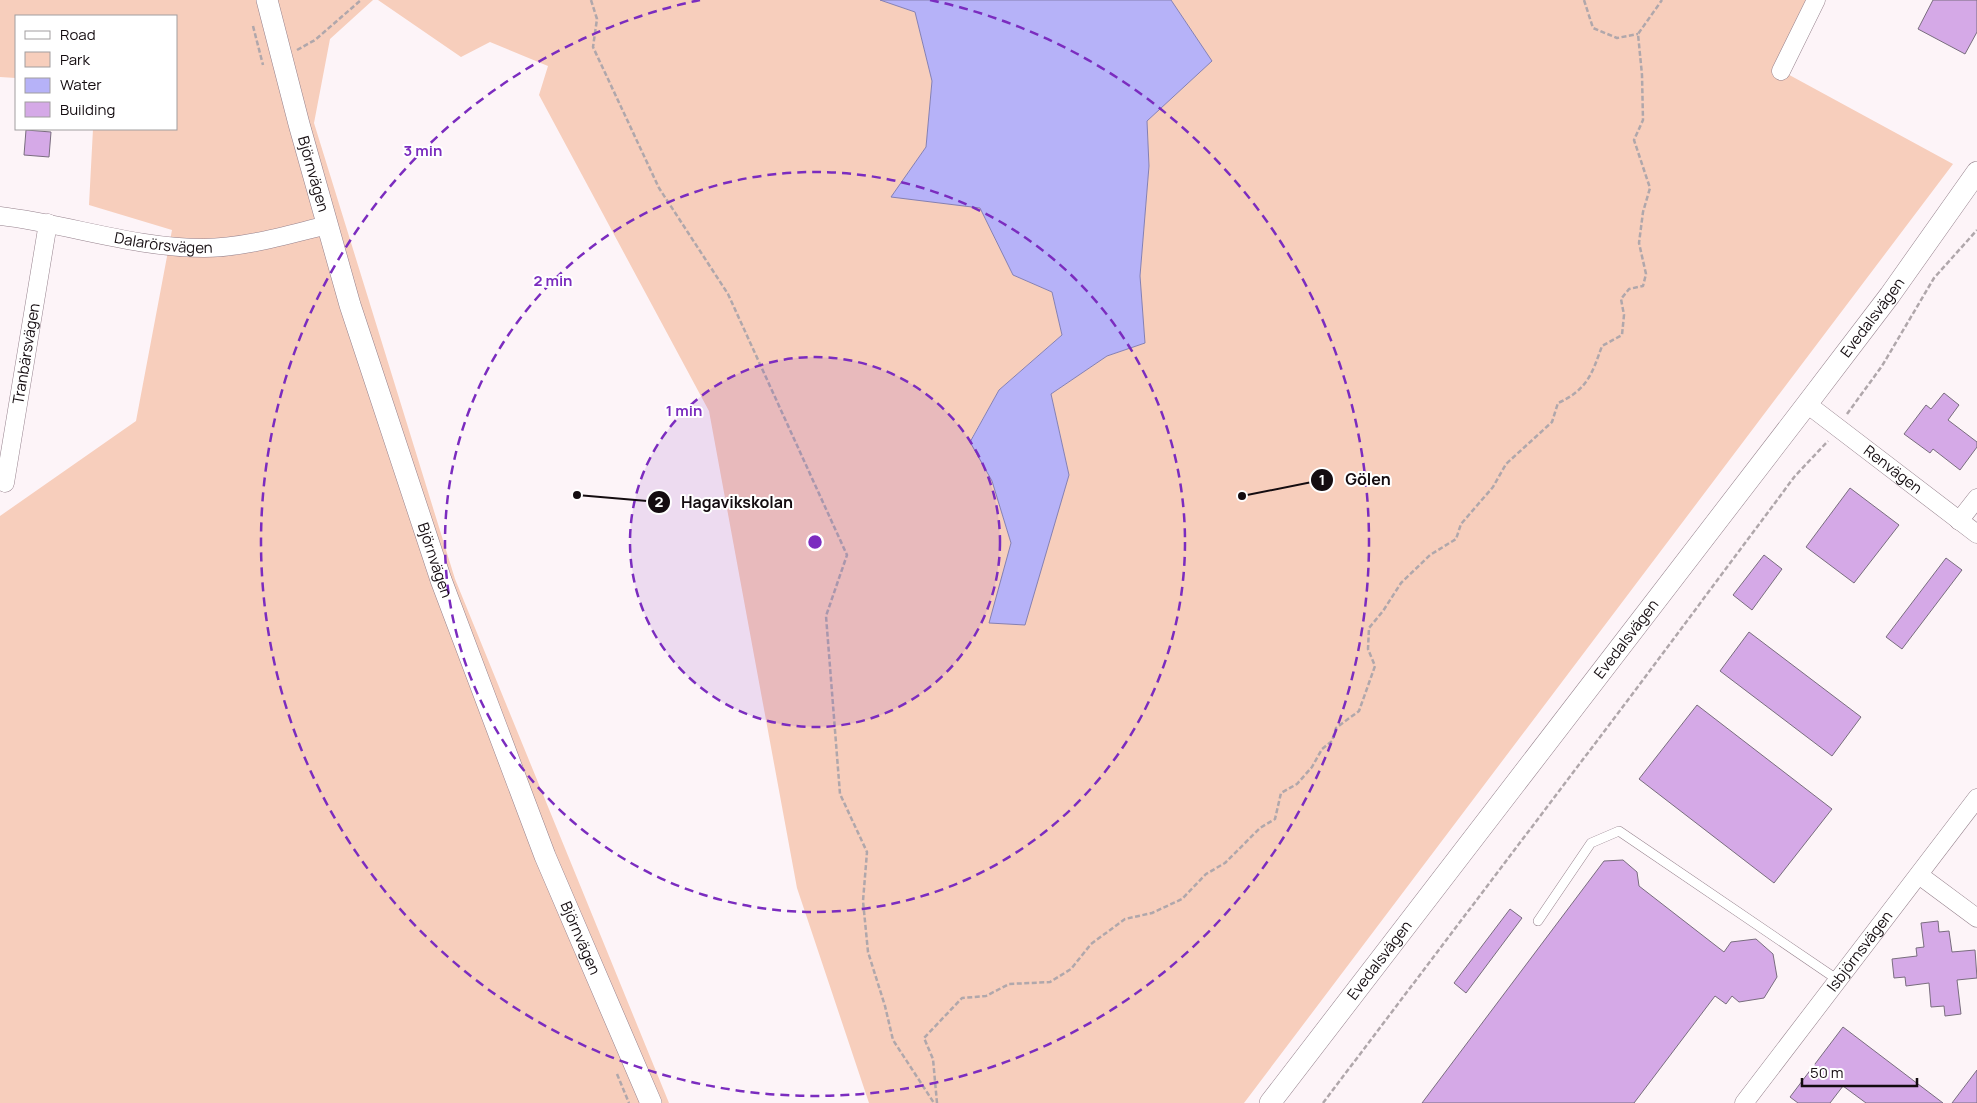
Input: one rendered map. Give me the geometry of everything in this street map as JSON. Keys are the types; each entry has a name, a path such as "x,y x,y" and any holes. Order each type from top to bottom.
{"street":[{"name":"Björnvägen","path":"267,0 272,58 299,124 350,305 441,580 545,856 651,1103"},
{"path":"1782,71 1816,0"},
{"name":"Evedalsvägen","path":"1270,1103 1890,295 1977,172"},
{"name":"Dalarörsvägen","path":"0,216 160,244 205,248 247,243 328,225"},
{"name":"Tranbärsvägen","path":"3,484 48,223"},
{"name":"Renvägen","path":"1807,404 1977,534"},
{"path":"1960,521 1977,498"},
{"name":"Isbjörnsvägen","path":"1744,1103 1977,798"},
{"path":"1919,875 1977,918"}],"lane":[{"path":"1538,921 1591,843 1619,831 1838,980"}],"path":[{"path":"272,58 295,51 315,40 360,0"},
{"path":"591,0 596,20 593,47 659,188 728,294 847,555 826,616 840,794 867,852 864,901 868,952 885,1006 893,1040 935,1103"},
{"path":"1584,0 1593,28 1617,38 1638,34"},
{"path":"935,1103 933,1059 924,1038 962,998 986,996 1009,984 1050,982 1071,969 1091,944 1125,919 1152,913 1182,899 1206,874 1225,863 1260,828 1275,819 1281,793 1297,784 1312,767 1322,749 1332,741 1336,728 1359,711 1375,666 1368,649 1369,628 1401,583 1430,556 1456,539 1461,524 1493,487 1506,464 1526,448 1552,422 1558,403 1573,396 1591,376 1602,346 1622,335 1624,315 1621,298 1629,288 1643,286 1646,274 1639,243 1643,212 1650,188 1634,140 1643,120 1642,75 1638,34 1662,0"},
{"path":"1323,1103 1795,476 1824,447 1882,366 1934,278 1977,230"}],"green space":[{"path":"0,0 373,0 330,39 314,123 455,579 669,1103 0,1103 0,516 136,421 172,230 89,205 93,130 178,130 178,15 15,15 15,78 0,77"},
{"path":"378,0 880,0 915,12 932,81 926,147 892,196 980,208 1013,275 1052,292 1062,335 999,390 970,441 992,481 1011,543 990,623 1069,475 1051,394 1107,356 1145,343 1140,276 1149,166 1147,121 1212,61 1171,0 1816,0 1782,71 1953,164 1244,1103 869,1103 797,888 709,411 539,95 548,66 490,42 461,57"}],"water":[{"path":"880,0 1171,0 1212,61 1147,121 1149,166 1140,276 1145,343 1107,356 1051,394 1069,475 1025,625 989,623 1011,543 992,481 970,442 999,390 1062,335 1052,292 1013,275 980,208 891,197 926,147 932,81 915,12"}],"building":[{"path":"1933,0 1977,0 1977,32 1965,54 1918,29"},
{"path":"26,130 51,132 49,157 24,155"},
{"path":"1944,393 1959,405 1948,420 1977,442 1977,447 1960,470 1933,449 1930,453 1904,434 1926,405 1931,409"},
{"path":"1850,488 1899,525 1854,583 1806,547"},
{"path":"1764,555 1782,569 1752,610 1733,595"},
{"path":"1946,558 1962,570 1902,649 1886,637"},
{"path":"1749,632 1861,717 1832,756 1720,671"},
{"path":"1697,705 1832,809 1774,883 1639,779"},
{"path":"1623,860 1637,872 1639,886 1724,952 1731,942 1756,939 1773,954 1777,977 1764,998 1739,1002 1732,996 1726,1004 1715,996 1634,1103 1422,1103 1604,861"},
{"path":"1510,909 1522,918 1466,993 1454,983"},
{"path":"1938,921 1939,932 1949,931 1952,952 1975,950 1977,978 1957,980 1961,1014 1945,1016 1944,1006 1931,1007 1929,983 1906,986 1905,977 1894,978 1892,959 1917,956 1916,948 1924,947 1921,923"},
{"path":"1843,1027 1943,1103 1866,1103 1843,1086 1830,1103 1798,1103 1790,1097"},
{"path":"1977,1070 1977,1103 1952,1103"}],"place":[{"name":"Hagavikskolan","path":"577,495"},
{"name":"Gölen","path":"1242,496"}]}
